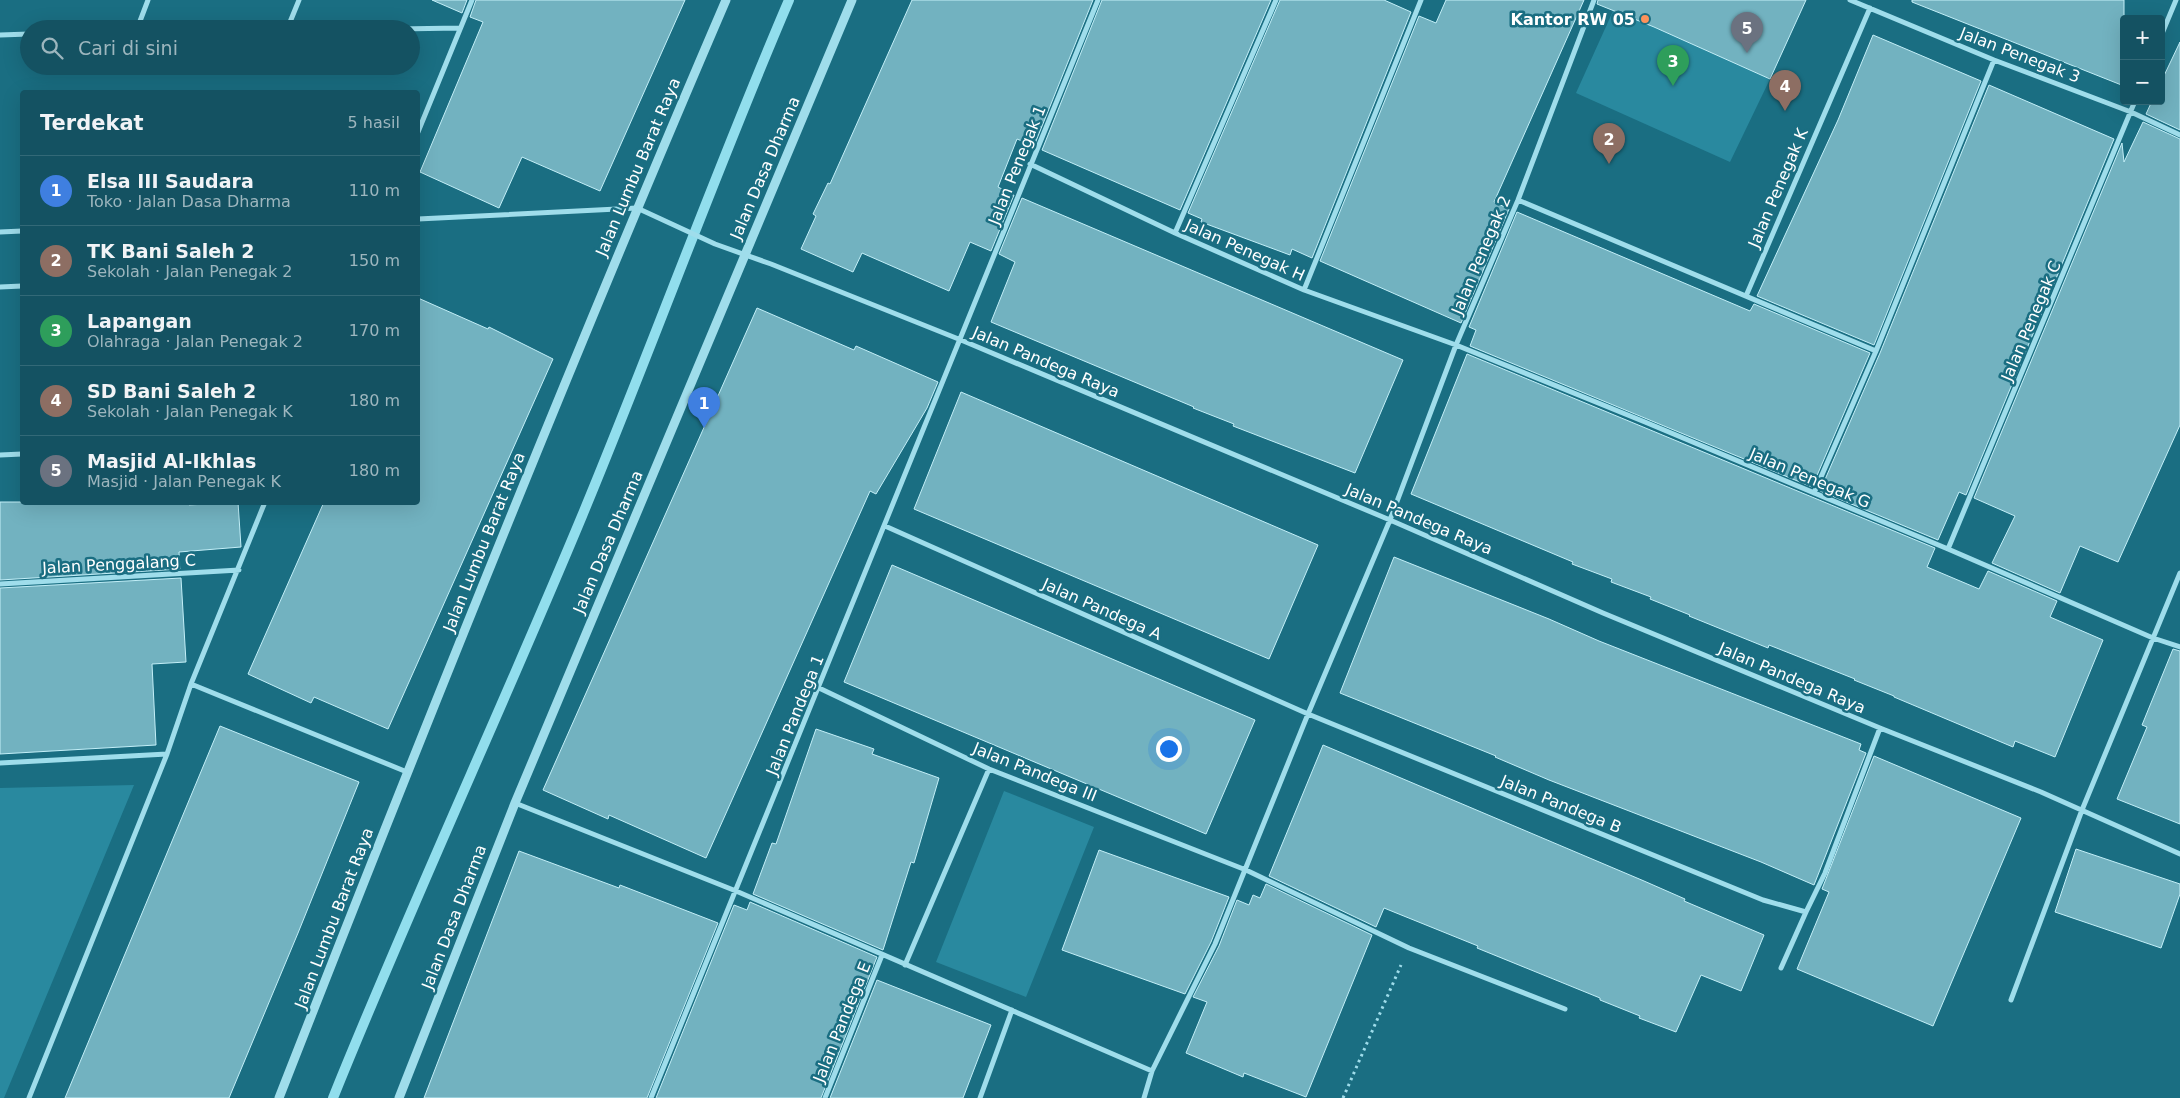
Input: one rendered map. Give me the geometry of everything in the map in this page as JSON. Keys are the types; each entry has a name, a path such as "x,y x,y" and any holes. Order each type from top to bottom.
{"street":[{"path":"140,20 148,0"},
{"path":"291,20 299,0"},
{"path":"420,127 472,0"},
{"name":"Jalan Lumbu Barat Raya","path":"279,1098 407,772 637,208 726,0"},
{"name":"Jalan Dasa Dharma","path":"399,1098 515,803 852,0"},
{"name":"Jalan Penegak 1","path":"961,340 1030,164 1098,0"},
{"path":"1175,232 1276,0"},
{"path":"1304,290 1421,0"},
{"name":"Jalan Penegak 2","path":"1144,1098 1152,1070 1215,944 1308,714 1390,520 1456,345 1518,200 1594,0"},
{"name":"Jalan Penegak 3","path":"1850,0 1994,60 2131,112 2180,135"},
{"path":"2165,26 2176,0"},
{"name":"Jalan Penegak K","path":"1746,296 1870,8"},
{"path":"420,29 459,28"},
{"path":"0,35 20,34"},
{"path":"1814,493 1876,351 1994,60"},
{"name":"Jalan Penegak C","path":"1948,549 2134,105"},
{"name":"Jalan Penegak H","path":"1030,164 1304,290 1456,345"},
{"path":"1518,200 1876,351"},
{"path":"420,219 637,208"},
{"name":"Jalan Pandega Raya","path":"637,208 715,244 746,254 961,340 1390,520 1603,612 2082,810 2180,854"},
{"path":"0,232 20,231"},
{"path":"0,286 20,286"},
{"name":"Jalan Pandega 1","path":"651,1098 961,340"},
{"name":"Jalan Penegak G","path":"1456,345 1948,549 2153,638 2180,647"},
{"path":"0,455 20,454"},
{"path":"29,1098 167,754 191,684 265,505"},
{"name":"Jalan Pandega A","path":"885,526 1308,714"},
{"name":"Jalan Penggalang C","path":"0,584 239,570"},
{"path":"2011,1000 2082,810 2180,573"},
{"path":"191,684 407,772"},
{"name":"Jalan Pandega III","path":"819,688 989,768 1246,870 1409,948 1565,1009"},
{"name":"Jalan Pandega B","path":"1308,714 1764,900 1806,912"},
{"path":"1781,968 1826,873 1880,728"},
{"path":"0,762 167,754"},
{"path":"905,965 989,768"},
{"path":"515,803 736,891 882,956 1152,1070"},
{"name":"Jalan Pandega E","path":"825,1098 882,956"},
{"path":"980,1098 1012,1010"}],"path":[{"path":"1343,1098 1409,948"}],"shaded area":[{"path":"1613,11 1654,27 1770,79 1730,162 1576,93"},
{"path":"134,785 4,1098 0,1098 0,788"},
{"path":"1004,791 1094,827 1026,997 936,962"}],"building":[{"path":"432,0 467,0 462,13"},
{"path":"476,0 685,0 600,191 522,157 499,208 420,172 483,22 470,17"},
{"path":"912,0 1093,0 1034,146 1017,139 998,187 1014,195 991,251 970,242 949,291 862,253 853,272 801,249 816,216 813,214 828,183 830,184"},
{"path":"1102,0 1271,0 1180,210 1042,150"},
{"path":"1280,0 1384,0 1411,12 1312,258 1292,249 1290,255 1201,222 1202,219 1188,213"},
{"path":"1446,0 1584,0 1494,202 1509,209 1461,323 1320,261 1419,16 1436,23"},
{"path":"1598,0 1806,0 1770,79 1654,27 1597,4"},
{"path":"1912,0 2124,0 2124,15 2120,15 2120,84 1912,2"},
{"path":"1873,35 1981,81 1874,345 1757,296 1838,120"},
{"path":"2180,42 2180,130 2146,114 2150,105 2165,105 2165,74"},
{"path":"1989,85 2114,139 1966,495 1959,492 1938,540 1820,491 1880,353"},
{"path":"2143,122 2180,139 2180,425 2118,562 2080,546 2060,593 1992,563 2015,516 1974,498 2122,143 2124,162"},
{"path":"1022,198 1403,360 1355,473 1233,426 1234,424 991,322 1015,262 999,254"},
{"path":"1517,212 1750,311 1754,304 1870,353 1812,487 1470,346 1476,330 1469,327"},
{"path":"420,299 488,329 489,327 553,359 388,729 314,697 311,703 248,674 323,505 420,505"},
{"path":"757,308 854,350 856,346 938,382 927,408 876,494 870,491 706,858 609,815 608,819 543,790"},
{"path":"1467,354 1935,548 1927,567 1979,589 1988,571 2057,601 2050,617 2103,640 2055,757 2015,741 2013,747 1855,679 1769,645 1768,648 1689,616 1650,599 1651,597 1611,582 1612,579 1572,564 1573,562 1411,494"},
{"path":"961,392 1318,545 1269,659 914,509"},
{"path":"0,502 20,502 20,505 238,505 241,547 179,552 180,569 0,580"},
{"path":"1394,557 1599,641 1861,744 1859,750 1866,753 1814,885 1761,862 1549,780 1496,756 1340,693"},
{"path":"892,565 1255,720 1206,834 844,682"},
{"path":"181,578 186,662 152,664 156,745 0,754 0,588"},
{"path":"2173,649 2180,651 2180,824 2117,799 2147,727 2142,725"},
{"path":"220,726 359,782 298,933 229,1098 65,1098"},
{"path":"816,729 874,749 872,754 939,778 914,863 911,862 883,950 753,894 772,843 776,844"},
{"path":"1323,745 1644,881 1685,899 1684,901 1764,935 1741,991 1701,975 1676,1032 1639,1018 1640,1016 1600,1000 1600,998 1477,948 1478,946 1384,908 1376,927 1269,876"},
{"path":"1874,756 2021,818 1933,1026 1797,969 1829,892 1822,889"},
{"path":"2076,849 2180,884 2180,894 2161,948 2055,912"},
{"path":"1099,850 1229,897 1211,942 1185,994 1062,950"},
{"path":"519,851 619,888 620,885 718,923 647,1098 424,1098"},
{"path":"1266,884 1372,935 1306,1097 1244,1073 1243,1077 1186,1053 1207,1002 1193,997 1219,946 1237,900 1249,905 1253,895 1260,898"},
{"path":"750,902 877,957 821,1098 656,1098 734,905 747,910"},
{"path":"877,980 991,1025 963,1098 830,1098"}],"waterway":[{"path":"333,1098 582,516 736,128 789,0"}],"place":[{"name":"Kantor RW 05","path":"1645,19"},
{"name":"Masjid Al-Ikhlas","path":"1747,53"},
{"name":"Lapangan","path":"1673,86"},
{"name":"SD Bani Saleh 2","path":"1785,111"},
{"name":"TK Bani Saleh 2","path":"1609,164"},
{"name":"Elsa III Saudara","path":"704,428"}]}
